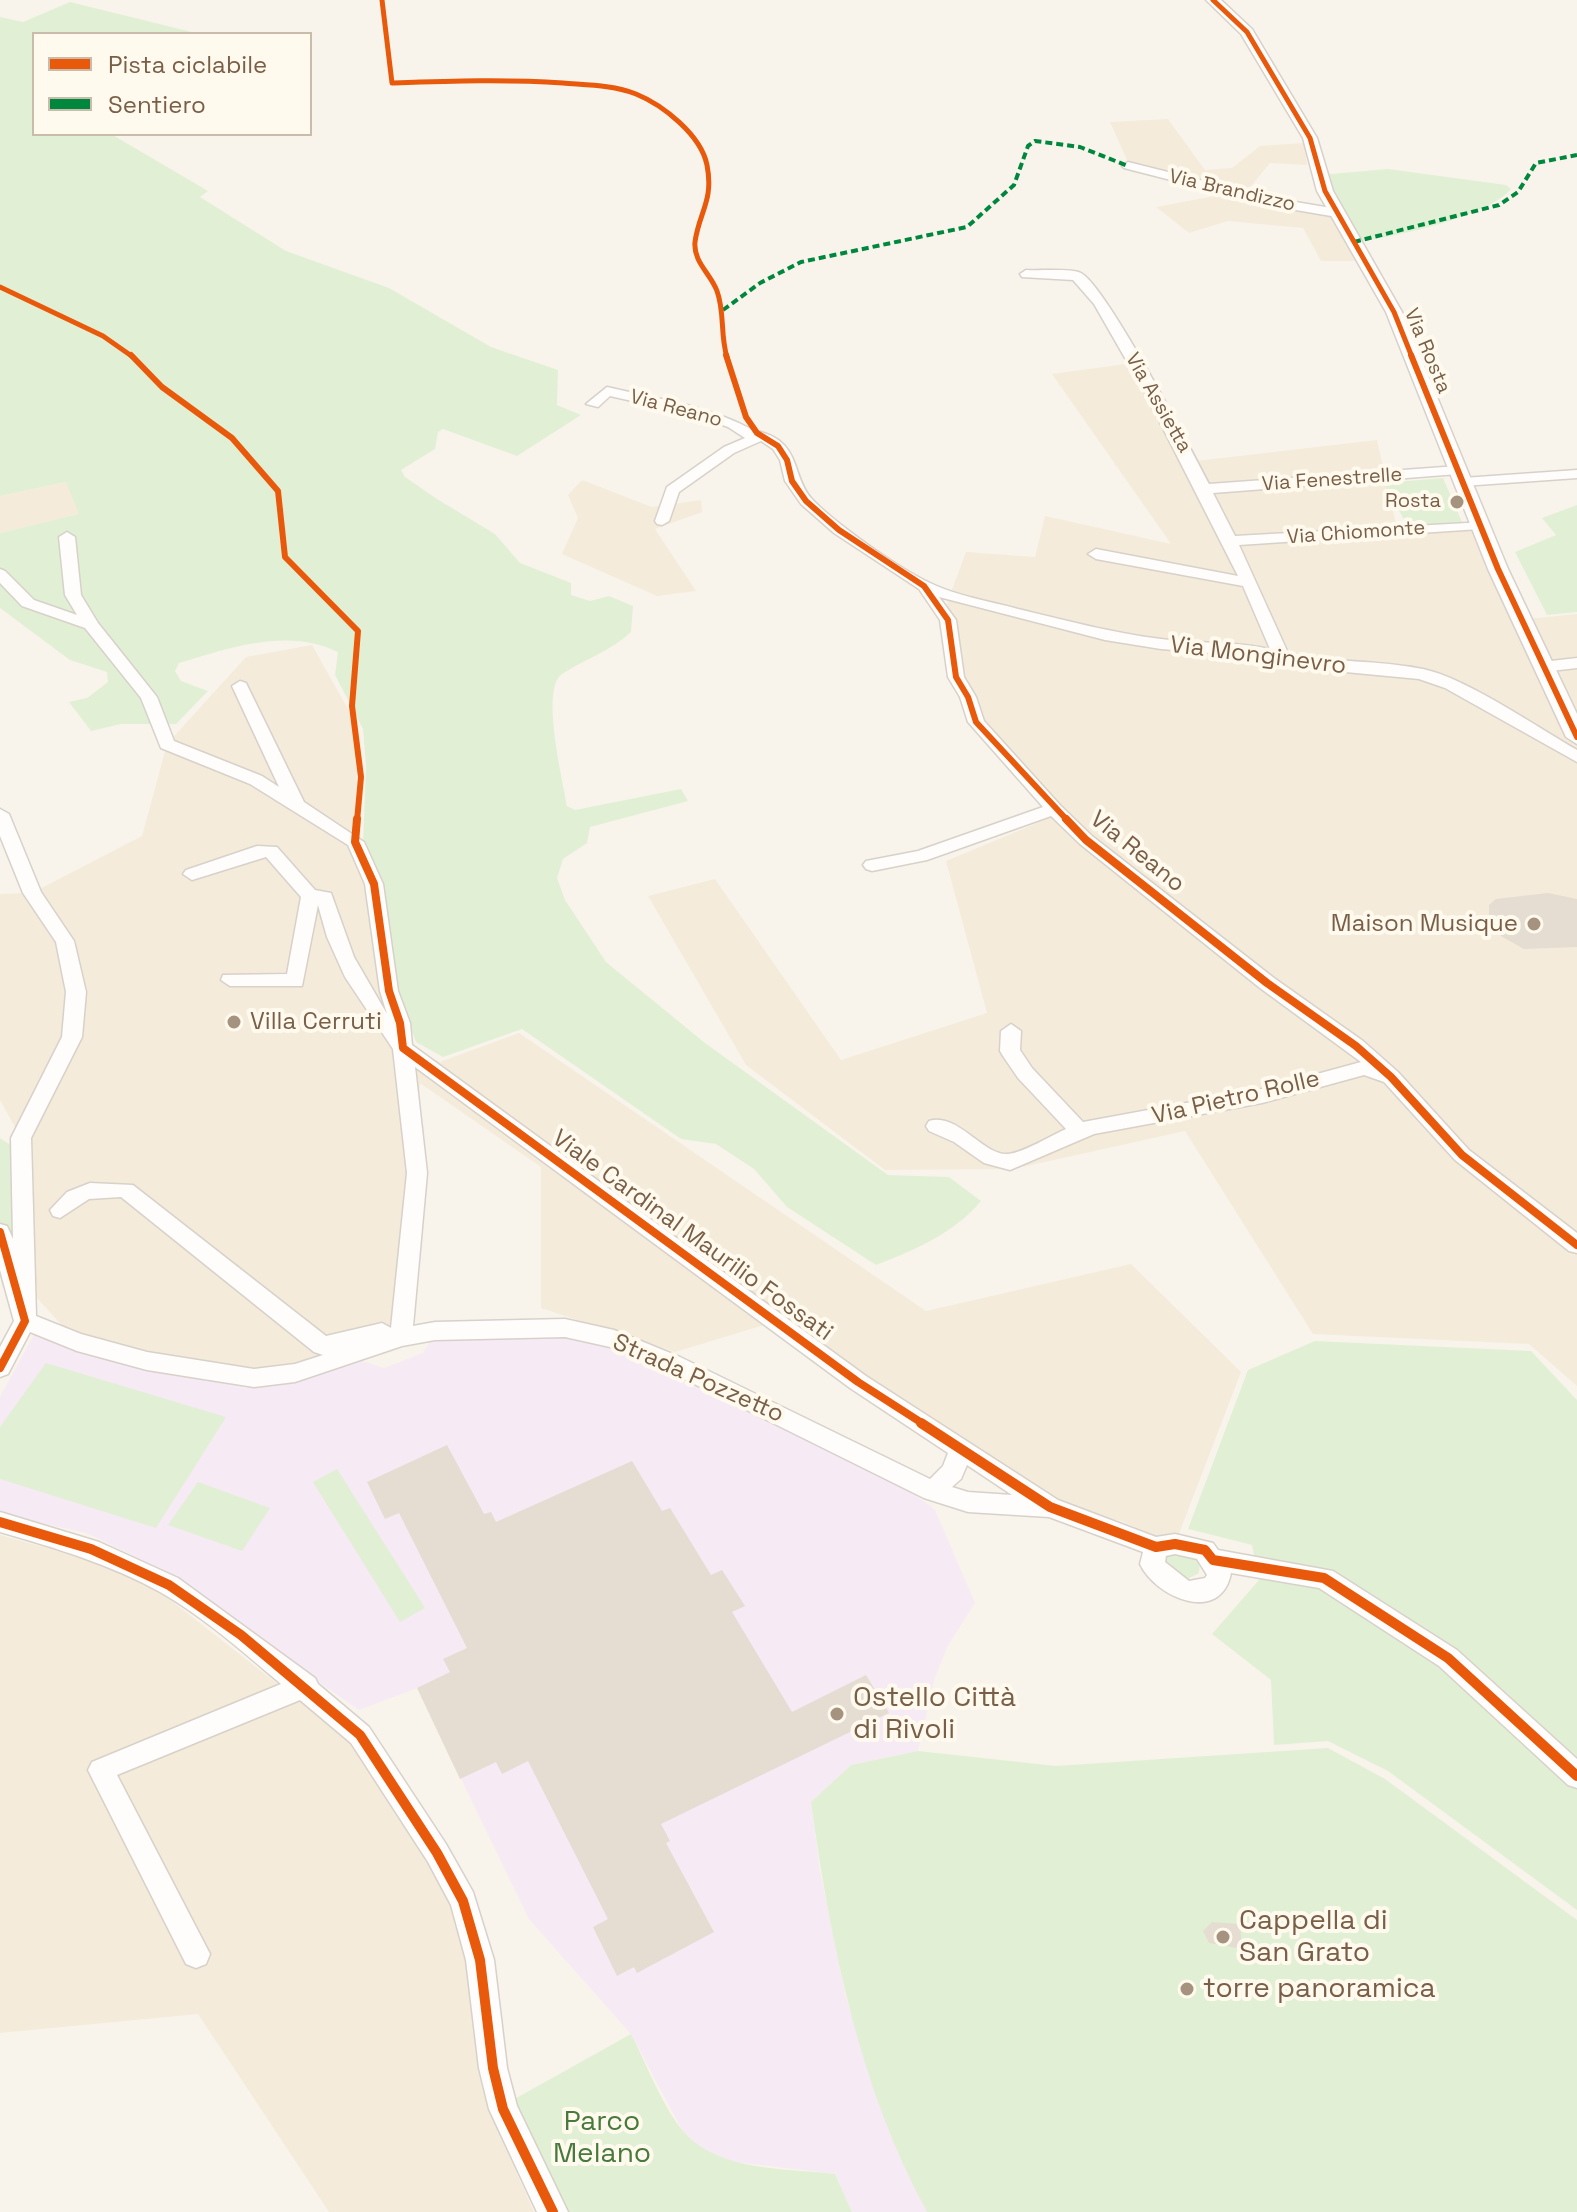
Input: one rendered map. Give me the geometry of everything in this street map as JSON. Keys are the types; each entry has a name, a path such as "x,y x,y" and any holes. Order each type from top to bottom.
{"street":[{"name":"Via Rosta","path":"1213,0 1242,26 1310,138 1322,184 1394,312 1480,525 1542,667 1574,726"},
{"name":"Via Brandizzo","path":"1128,166 1272,202 1337,213"},
{"name":"Via Assietta","path":"1026,274 1066,274 1083,282 1156,399 1206,489 1233,541 1281,656"},
{"name":"Via Reano","path":"593,404 607,391 702,413 733,424 747,434 761,436 778,446 787,460 792,481 806,501 839,530 924,586 948,620 956,677 976,722 1054,809 1086,840 1267,983 1356,1046 1391,1077 1462,1155 1577,1245"},
{"name":"Via Reano","path":"662,521 672,490 729,450 761,436"},
{"name":"Via Fenestrelle","path":"1206,489 1460,476 1577,474"},
{"name":"Via Chiomonte","path":"1233,541 1480,525"},
{"path":"67,537 73,595 91,625 149,697 167,744 256,780 355,842 374,884 389,991 400,1023 417,1173 401,1337"},
{"path":"1096,554 1251,583"},
{"path":"0,574 28,603 91,625"},
{"name":"Via Monginevro","path":"924,586 961,599 1105,635 1436,679 1577,757"},
{"path":"1542,667 1577,663"},
{"path":"240,686 296,804"},
{"name":"Via Reano","path":"872,865 921,856 1054,809"},
{"path":"0,814 32,893 65,941 76,992 72,1037 21,1138 25,1321 0,1368"},
{"path":"192,874 257,852 271,851 310,896 325,897 330,930 384,1025 403,1048"},
{"path":"230,980 295,981 310,896"},
{"path":"1011,1031 1010,1051 1025,1073 1081,1132"},
{"name":"Viale Cardinal Maurilio Fossati","path":"403,1048 773,1322 1050,1507"},
{"name":"Via Pietro Rolle","path":"936,1126 961,1137 991,1158 1010,1162 1081,1132 1262,1096 1350,1070 1365,1068 1391,1077"},
{"name":"Strada Pozzetto","path":"60,1210 68,1200 93,1188 126,1190 322,1346 379,1331 401,1337"},
{"path":"0,1232 25,1321"},
{"name":"Strada Pozzetto","path":"25,1321 77,1342 147,1361 254,1378 295,1373 401,1337 486,1327 565,1328 614,1339 672,1363 932,1491 968,1502 1050,1507"},
{"path":"932,1491 953,1472 961,1450"},
{"path":"1050,1507 1156,1547 1191,1546 1205,1550 1220,1575 1216,1585 1206,1590 1185,1591 1165,1583 1152,1564 1156,1547"},
{"path":"0,1522 91,1549 169,1585 241,1635 306,1686 360,1735 437,1853 463,1901 480,1960 493,2068 503,2109 553,2212"},
{"path":"1213,1560 1324,1578 1448,1658 1577,1776"},
{"path":"196,1954 101,1770 306,1686"}],"shaded area":[{"path":"1168,119 1205,170 1232,168 1260,146 1304,143 1307,165 1270,163 1247,191 1330,216 1356,261 1321,261 1303,228 1228,221 1189,233 1156,207 1220,195 1127,160 1110,122"},
{"path":"1140,362 1196,461 1377,440 1396,524 1467,523 1527,619 1577,614 1577,1386 1529,1344 1313,1334 1185,1131 1013,1169 885,1170 746,1065 648,896 715,879 841,1060 987,1013 946,861 1066,811 976,714 962,673 947,603 966,552 1035,557 1045,516 1171,544 1052,374"},
{"path":"582,480 652,507 701,500 702,512 655,529 696,591 657,596 562,554 578,518 568,495"},
{"path":"66,482 80,514 0,533 0,496"},
{"path":"312,645 358,727 355,842 409,1047 440,1062 519,1033 926,1311 1131,1264 1241,1372 1175,1544 1121,1521 1050,1507 774,1322 675,1352 541,1308 541,1167 420,1083 401,1337 254,1378 77,1342 37,1298 21,1138 0,1100 0,894 32,893 142,836 167,744 246,657"},
{"path":"36,1331 145,1364 245,1388 296,1382 362,1361 384,1368 423,1353 434,1336 563,1333 612,1345 665,1367 906,1488 935,1510 975,1603 948,1645 935,1677 918,1751 851,1765 811,1802 820,1871 846,1998 880,2102 927,2212 852,2212 835,2174 728,2161 699,2147 682,2130 631,2034 529,1919 417,1688 359,1710 142,1560 87,1533 22,1519 0,1510 0,1397"},
{"path":"0,1535 94,1561 164,1595 353,1743 426,1847 453,1905 468,1965 492,2117 534,2212 329,2212 198,2014 0,2033"}],"green space":[{"path":"70,2 192,32 32,32 32,136 114,136 208,191 200,197 286,251 389,288 491,347 558,370 557,405 581,415 517,456 443,429 438,432 435,449 401,470 405,477 437,499 495,534 520,563 571,583 571,595 590,601 609,596 633,606 631,632 562,674 556,683 553,716 567,806 575,810 681,789 688,801 590,827 587,843 563,859 557,878 565,900 606,962 705,1043 888,1175 949,1177 981,1201 959,1222 919,1247 876,1265 787,1207 754,1169 716,1144 681,1139 522,1029 443,1057 416,1042 399,994 381,892 363,843 366,766 363,729 335,675 338,652 299,641 258,642 179,663 175,671 181,681 208,691 176,724 121,724 91,731 69,702 87,698 108,682 107,672 70,660 0,608 0,533 79,514 66,482 0,496 0,17 23,22"},
{"path":"1388,169 1506,185 1511,189 1482,209 1461,217 1414,231 1354,242 1320,175"},
{"path":"1443,478 1462,522 1407,525 1384,483"},
{"path":"1577,505 1577,612 1547,615 1515,552 1556,535 1542,518"},
{"path":"0,1138 12,1146 13,1240 3,1288 0,1276"},
{"path":"1315,1341 1531,1351 1577,1400 1577,1910 1388,1771 1328,1741 1274,1745 1271,1680 1212,1634 1259,1580 1252,1545 1188,1529 1248,1370"},
{"path":"46,1363 226,1417 156,1528 0,1479 0,1427"},
{"path":"337,1469 425,1608 400,1622 313,1482"},
{"path":"198,1482 270,1508 242,1551 168,1525"},
{"path":"1179,1545 1200,1561 1199,1573 1182,1582 1159,1556"},
{"path":"1328,1748 1385,1779 1577,1920 1577,2212 927,2212 903,2164 865,2064 838,1960 811,1802 851,1765 918,1751 1056,1766"},
{"name":"Parco Melano","path":"631,2034 669,2111 684,2132 699,2145 715,2155 754,2166 835,2174 852,2212 553,2212 502,2106"}],"building":[{"name":"Maison Musique","path":"1548,893 1577,899 1577,947 1524,949 1501,936 1489,921 1489,905 1496,899"},
{"path":"447,1445 484,1514 491,1512 496,1522 632,1461 662,1511 670,1508 711,1575 722,1570 745,1606 732,1612 792,1712 866,1675 889,1713 661,1824 670,1841 666,1843 714,1932 637,1973 634,1967 617,1976 593,1927 608,1919 528,1761 502,1774 496,1762 460,1779 417,1688 450,1672 443,1659 467,1648 399,1513 385,1519 367,1482"},
{"name":"Cappella di San Grato","path":"1212,1922 1240,1924 1242,1949 1209,1943 1203,1931"}],"marked path":[{"path":"723,310 760,283 801,262 967,227 1014,185 1028,146 1035,141 1080,147 1128,166"},
{"path":"1354,242 1377,239 1499,205 1518,192 1536,163 1577,155"}],"cycle path":[{"path":"382,0 392,83 501,79 605,86 637,94 682,125 702,150 707,166 709,201 695,242 696,256 716,287 723,310 722,342 746,417 757,433 778,446 787,460 792,481 806,501 839,530 924,586 948,620 956,677 968,697 976,722 1086,840 1267,983 1356,1046 1391,1077 1462,1155 1577,1245"},
{"path":"1213,0 1247,32 1310,138 1325,191 1394,312 1498,569 1577,737"},
{"path":"0,287 103,336 129,353 162,387 232,438 278,491 285,557 358,631 352,706 361,777 355,842 374,884 389,991 400,1023 403,1048 858,1382 1050,1507 1156,1547 1175,1544 1205,1550 1213,1560 1324,1578 1448,1658 1577,1776"},
{"path":"0,1232 25,1321 0,1368"},
{"path":"0,1522 91,1549 169,1585 241,1635 360,1735 437,1853 463,1901 480,1960 493,2068 503,2109 553,2212"}],"place":[{"name":"Rosta","path":"1457,502"},
{"name":"Maison Musique","path":"1534,924"},
{"name":"Villa Cerruti","path":"234,1022"},
{"name":"Ostello Città di Rivoli","path":"837,1714"},
{"name":"Cappella di San Grato","path":"1223,1937"},
{"name":"torre panoramica","path":"1187,1989"}]}
